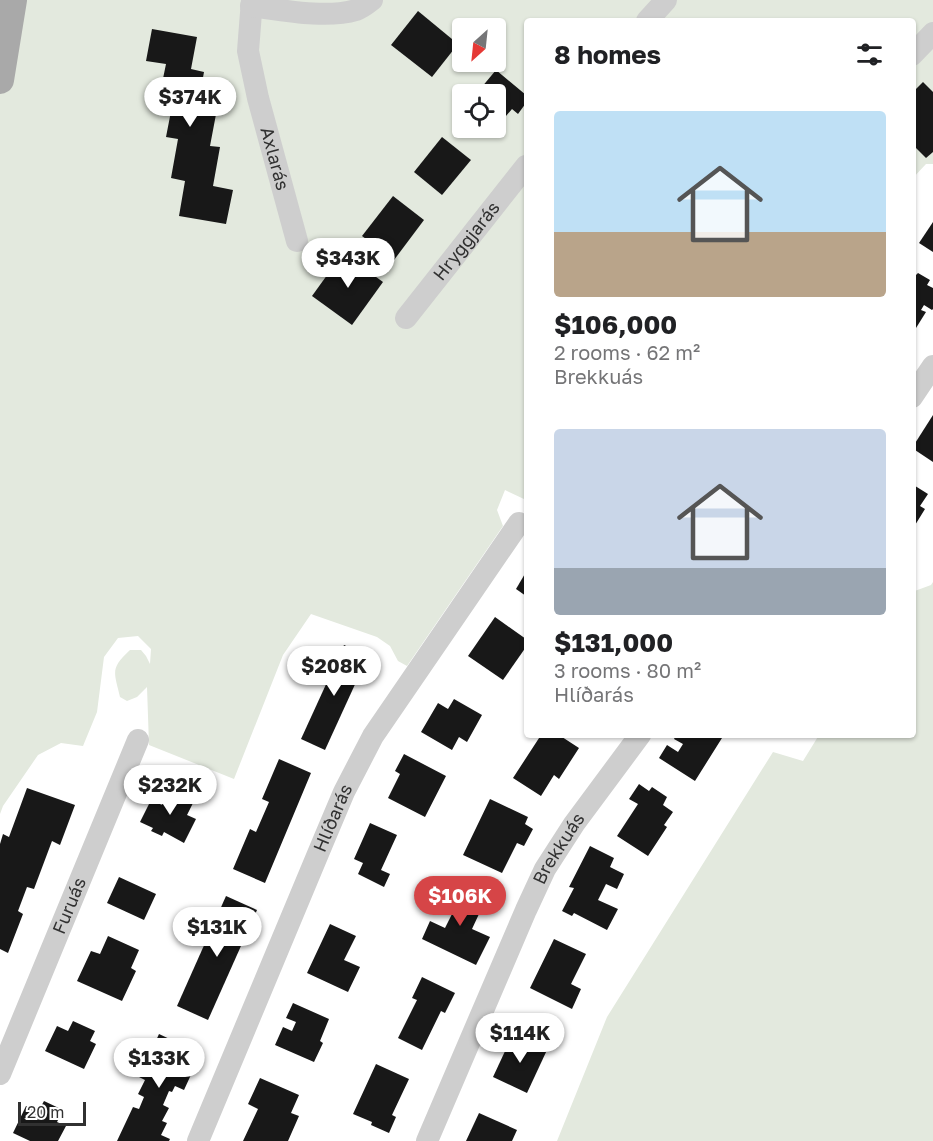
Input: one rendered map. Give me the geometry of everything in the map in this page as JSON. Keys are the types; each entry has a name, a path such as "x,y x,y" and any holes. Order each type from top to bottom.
{"main road":[{"path":"0,80 13,0"}],"street":[{"name":"Axlarás","path":"297,242 258,98 248,51 251,3 302,12 339,13 358,10 372,0"},
{"path":"650,18 666,0"},
{"path":"916,51 933,33"},
{"name":"Hryggjarás","path":"406,318 524,169"},
{"path":"916,391 933,366"},
{"name":"Hlíðarás","path":"198,1141 325,837 359,763 374,736 519,523"},
{"name":"Brekkuás","path":"427,1141 545,869 574,824 638,738"},
{"name":"Furuás","path":"0,1074 138,740"}],"shaded area":[{"path":"0,0 933,0 933,164 926,164 916,175 916,18 524,18 524,499 505,490 497,510 503,526 407,666 398,661 390,646 377,637 311,614 283,655 234,779 149,745 147,687 137,697 127,701 120,697 116,681 116,666 130,650 141,650 150,664 151,649 138,636 118,638 104,657 97,712 83,746 61,743 38,755 3,806 0,814"},
{"path":"933,582 933,1141 557,1141 607,1017 773,752 803,761 817,738 916,738 916,591"}],"building":[{"path":"418,11 452,39 452,52 432,77 391,45"},
{"path":"152,29 197,37 191,69 204,72 198,105 217,109 210,146 220,147 213,186 233,190 226,224 179,216 185,181 171,178 178,139 166,137 173,101 159,98 166,64 146,61"},
{"path":"494,72 498,72 524,93 524,106 518,114 512,109 506,116 506,84 484,84"},
{"path":"923,82 933,92 933,152 926,158 916,148 916,89"},
{"path":"442,137 471,160 442,195 414,172"},
{"path":"393,196 424,220 394,260 362,236"},
{"path":"933,222 933,252 919,243"},
{"path":"343,253 383,282 352,325 312,296"},
{"path":"918,273 930,280 927,285 933,288 933,309 924,305 921,310 926,312 916,328 916,275"},
{"path":"933,415 933,462 916,451 916,442"},
{"path":"916,486 928,494 920,506 925,509 916,524"},
{"path":"524,575 524,595 516,589"},
{"path":"495,617 524,638 524,650 503,680 468,656"},
{"path":"344,645 368,656 325,750 301,739"},
{"path":"454,699 482,715 467,742 459,737 452,750 421,732 438,703 448,709"},
{"path":"539,738 564,738 579,748 559,779 554,775 541,796 513,778"},
{"path":"722,738 695,781 659,758 667,745 678,752 683,744 674,739"},
{"path":"404,754 446,776 425,817 388,798 400,774 395,771"},
{"path":"279,759 311,773 265,883 233,869 250,829 256,832 269,802 262,799"},
{"path":"639,784 649,791 652,787 667,797 663,805 673,812 664,825 667,827 648,856 617,836 638,804 629,799"},
{"path":"27,788 75,805 60,845 52,841 34,889 27,887 18,911 23,914 8,953 0,949 0,844 3,834 9,837"},
{"path":"169,789 194,801 187,815 196,819 184,843 164,832 162,836 151,831 153,828 140,822 151,800 162,805"},
{"path":"490,799 528,817 525,824 533,829 524,846 517,843 502,873 463,855"},
{"path":"370,823 397,835 381,870 390,874 384,887 358,874 363,863 354,859"},
{"path":"590,846 614,858 610,867 624,874 617,889 606,884 598,900 618,909 607,930 574,913 572,916 562,911 574,888 569,887"},
{"path":"119,877 156,894 144,920 107,903"},
{"path":"451,885 485,901 472,929 490,937 476,965 422,939 430,921 445,928 453,912 441,906"},
{"path":"226,896 257,910 208,1020 177,1006"},
{"path":"330,924 356,936 344,960 360,967 348,992 307,973"},
{"path":"108,936 139,950 131,968 136,971 122,1001 77,981 91,951 100,954"},
{"path":"554,939 586,954 571,984 581,989 572,1009 530,988"},
{"path":"422,977 455,993 445,1013 441,1011 422,1050 398,1038 417,1000 412,998"},
{"path":"293,1003 329,1019 320,1041 323,1043 314,1062 275,1045 283,1027 292,1031 296,1022 286,1018"},
{"path":"73,1021 95,1031 90,1041 96,1044 84,1069 45,1051 57,1026 68,1031"},
{"path":"159,1034 200,1055 184,1090 175,1086 172,1092 169,1091 163,1105 169,1108 162,1121 167,1123 161,1135 170,1139 169,1141 117,1141 133,1107 139,1109 144,1097 138,1094 145,1080 139,1077"},
{"path":"513,1034 547,1050 527,1093 493,1077"},
{"path":"376,1064 409,1079 392,1115 396,1117 389,1133 353,1114"},
{"path":"260,1078 299,1095 291,1113 299,1116 288,1141 243,1141 258,1109 248,1104"},
{"path":"44,1101 63,1110 57,1122 66,1126 58,1141 30,1141 13,1133 26,1106 38,1112"},
{"path":"479,1113 517,1130 512,1141 466,1141"}]}
